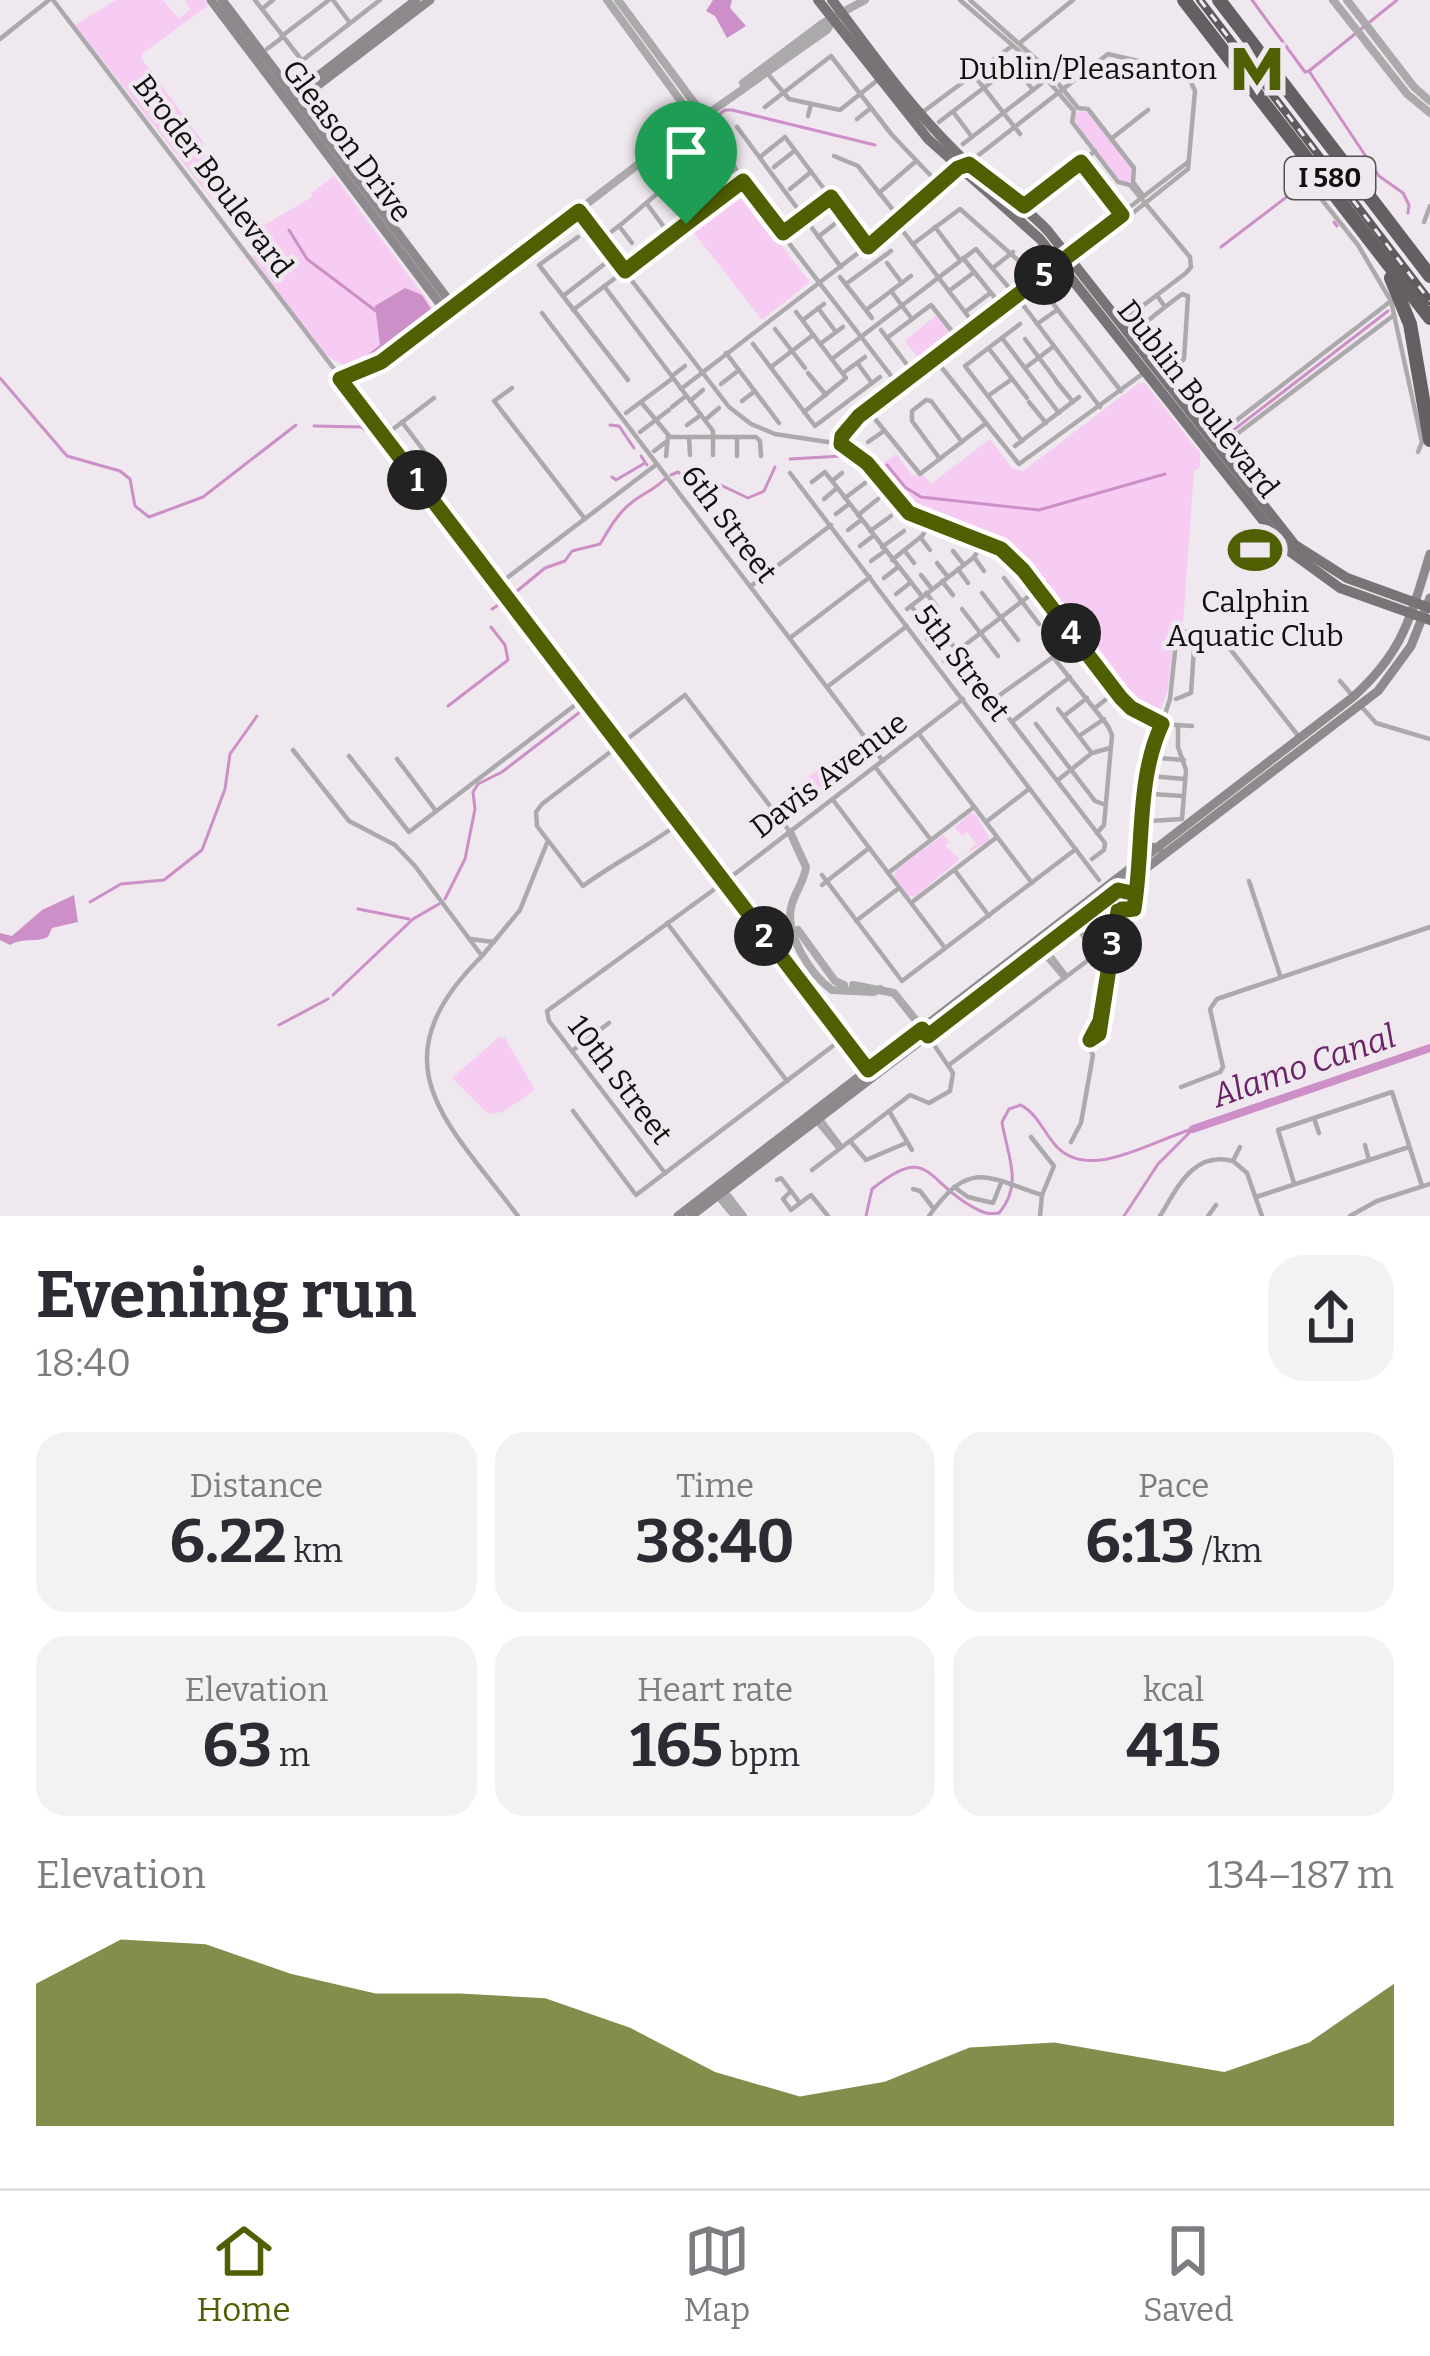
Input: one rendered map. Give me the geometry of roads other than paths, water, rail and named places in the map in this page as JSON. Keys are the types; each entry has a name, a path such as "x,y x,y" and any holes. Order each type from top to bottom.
{"highway":[{"name":"I 580","path":"1188,0 1430,308"},
{"name":"I 580","path":"1219,0 1430,275"},
{"name":"I 580","path":"1230,54 1430,318"},
{"path":"1360,228 1393,281 1406,313 1430,440"},
{"path":"1414,254 1430,266"},
{"path":"1430,401 1430,415"}],"main road":[{"name":"Gleason Drive","path":"211,0 292,100"},
{"name":"Gleason Drive","path":"222,0 449,309"},
{"path":"292,100 416,0"},
{"path":"402,11 430,0"},
{"name":"Dublin Boulevard","path":"818,0 837,16 964,166 1024,206 1146,371 1288,537 1310,557 1347,578 1423,610"},
{"name":"Dublin Boulevard","path":"832,0 837,16 879,79 916,125 1019,216 1120,323 1285,548 1328,582 1423,610"},
{"path":"1285,548 1310,557"},
{"path":"678,1216 819,1121 925,1032 1356,701 1423,610 1430,554"},
{"path":"692,1216 868,1070 1042,948 1118,890 1159,848 1356,701"},
{"path":"1252,784 1268,763"},
{"path":"1143,840 1159,848"},
{"path":"1118,890 1136,894"},
{"path":"819,1121 844,1089"}],"street":[{"path":"0,39 51,0"},
{"name":"Broder Boulevard","path":"51,0 868,1070"},
{"path":"255,0 300,58"},
{"path":"262,9 273,0"},
{"path":"267,49 331,0 350,23"},
{"path":"286,73 380,0"},
{"path":"607,0 617,6 901,388"},
{"path":"617,6 631,0"},
{"path":"700,119 827,30 852,0"},
{"path":"340,379 381,362 837,16 865,0"},
{"path":"960,0 1017,43 1049,82 1051,99"},
{"path":"970,0 1017,43 1076,110"},
{"path":"920,114 1073,0"},
{"path":"1334,0 1407,94 1430,113"},
{"path":"1347,0 1430,101"},
{"path":"681,388 868,247 1108,54 1177,67 1189,75 1195,92 1188,162 1122,219 848,428 841,444"},
{"path":"765,107 830,56 934,179"},
{"path":"939,122 1016,63 1033,90"},
{"path":"1038,68 1061,91"},
{"path":"767,73 789,99 840,110 879,79"},
{"path":"973,74 1020,134"},
{"path":"963,144 1042,83"},
{"path":"808,116 811,104"},
{"path":"857,119 871,109"},
{"path":"1076,110 1088,110 1136,170 1132,183"},
{"path":"1076,110 1072,122 1119,184 1132,183"},
{"path":"1111,139 1148,110"},
{"path":"953,112 972,137"},
{"path":"737,127 841,267"},
{"path":"760,157 785,137 868,247"},
{"path":"774,167 795,150"},
{"path":"1024,206 1095,151"},
{"path":"835,156 858,166 901,220"},
{"path":"879,193 915,162"},
{"path":"1081,162 1122,219"},
{"path":"611,232 680,179 700,165 708,174 690,190 680,179"},
{"path":"1290,166 1346,227 1390,301 1422,442 1418,452"},
{"path":"1059,168 1064,175"},
{"path":"790,189 812,172"},
{"path":"573,310 743,181"},
{"path":"1120,323 1186,273 1191,262 1132,183"},
{"path":"662,193 686,224"},
{"path":"783,233 831,197"},
{"path":"647,204 664,226"},
{"path":"1424,222 1430,206"},
{"path":"913,244 960,209 1028,269"},
{"path":"579,211 729,407 752,424 782,436 841,444 867,463 898,503 930,524 1001,549 1131,708 1162,724 1192,726"},
{"path":"818,237 841,219"},
{"path":"620,226 632,243"},
{"path":"934,227 993,296 965,312"},
{"path":"902,230 971,320"},
{"path":"578,237 539,266 628,380"},
{"path":"832,359 976,249 1100,407"},
{"path":"846,284 891,250"},
{"path":"994,267 1012,252"},
{"path":"858,254 868,268"},
{"path":"562,296 607,262"},
{"path":"887,263 902,283"},
{"path":"949,291 974,272"},
{"path":"866,310 911,276"},
{"path":"840,277 872,318"},
{"path":"604,286 703,417 713,437 713,455"},
{"path":"891,291 912,319"},
{"path":"1044,292 1121,391"},
{"path":"1182,294 1189,297 1180,364 1144,323 1166,307 1182,294"},
{"path":"1156,295 1166,307"},
{"path":"841,444 914,374 1018,298"},
{"path":"1212,446 1390,301"},
{"path":"886,338 931,304 959,340"},
{"path":"803,320 821,306 839,330 820,344"},
{"path":"1037,324 1057,310"},
{"path":"796,312 844,376"},
{"name":"6th Street","path":"542,313 883,760"},
{"path":"1212,446 1395,314"},
{"path":"1020,324 965,366 1022,441"},
{"path":"775,329 826,395"},
{"path":"881,331 914,374"},
{"path":"771,367 813,335"},
{"path":"1002,338 1059,413"},
{"path":"1016,446 1076,400 1024,339"},
{"path":"753,344 815,426 880,377"},
{"path":"1025,368 1054,346"},
{"path":"988,348 1046,423"},
{"path":"726,353 779,423"},
{"path":"804,412 865,357"},
{"path":"937,361 1019,464 1146,371"},
{"path":"857,363 872,383"},
{"path":"626,413 685,365"},
{"path":"721,384 739,370"},
{"path":"988,396 1012,379"},
{"path":"512,388 494,401 585,519"},
{"path":"640,432 703,390"},
{"path":"742,401 755,391"},
{"path":"383,436 434,398"},
{"path":"940,459 911,419 912,411 926,400 962,442"},
{"path":"641,402 667,439 666,456"},
{"path":"687,425 719,408"},
{"path":"871,414 916,472 923,472 986,424"},
{"path":"402,422 440,471 421,485"},
{"path":"868,442 884,430"},
{"path":"1037,430 1048,446"},
{"path":"689,437 690,455"},
{"path":"737,437 737,455"},
{"path":"654,451 667,439 752,437 760,440 760,455"},
{"path":"497,585 657,464"},
{"path":"812,482 825,472 910,583 926,592"},
{"name":"5th Street","path":"790,473 1100,880"},
{"path":"832,481 842,473"},
{"path":"836,514 866,483"},
{"path":"824,499 837,488"},
{"path":"848,530 878,500"},
{"path":"860,546 891,516"},
{"path":"892,560 921,538 930,524"},
{"path":"751,586 830,525"},
{"path":"871,561 904,531"},
{"path":"921,538 930,550"},
{"path":"921,619 909,608 974,557 985,542"},
{"path":"904,550 914,563"},
{"path":"953,551 968,583"},
{"path":"974,557 985,571"},
{"path":"937,562 952,595"},
{"path":"884,578 898,567"},
{"path":"921,575 937,607"},
{"path":"790,638 870,577"},
{"path":"1004,578 1039,624"},
{"path":"896,594 910,583"},
{"path":"944,661 1046,583"},
{"path":"982,593 1018,640"},
{"path":"962,609 998,656"},
{"path":"934,621 1105,843 1093,859"},
{"path":"827,687 907,626"},
{"path":"1072,1142 1081,1124 1094,1055 1087,1044 1100,1021 1117,916 1122,909 1134,909 1148,776 1173,681 1178,627 1219,637 1229,645 1305,739"},
{"path":"927,639 940,629"},
{"path":"1176,700 1191,693 1195,633"},
{"path":"995,698 1051,657 1095,708 1112,735 1104,825 1097,832"},
{"path":"960,681 973,671"},
{"path":"1013,721 1071,677"},
{"path":"1340,681 1376,723 1430,739"},
{"path":"1095,708 1116,692"},
{"path":"678,824 583,886 536,821 538,809 685,695 806,850 811,867 795,914 799,934 835,981 894,993 950,1065 952,1085 944,1097 922,1103 910,1095 812,1171"},
{"path":"1064,716 1087,698"},
{"path":"349,757 405,831 583,699"},
{"name":"Davis Avenue","path":"547,1011 963,699"},
{"path":"1058,709 1092,753"},
{"path":"1079,736 1103,719"},
{"path":"1036,724 1095,801 1106,806"},
{"path":"1151,821 1180,820 1185,779 1178,725"},
{"path":"918,734 1032,883"},
{"path":"1034,749 1048,739"},
{"path":"1058,780 1092,753 1110,748"},
{"path":"293,750 349,821 405,855 482,956"},
{"path":"1158,758 1184,760"},
{"path":"397,759 436,811"},
{"path":"875,766 931,840"},
{"path":"1148,776 1185,779"},
{"path":"986,822 1030,788"},
{"path":"1152,794 1184,796"},
{"path":"832,799 946,948"},
{"path":"888,873 974,807"},
{"path":"790,832 806,867 790,921 808,964 832,990 880,989"},
{"path":"911,903 997,837"},
{"path":"518,1216 442,1116 428,1082 428,1044 456,983 495,942 529,894 548,840"},
{"path":"869,848 823,880 902,981 1076,849"},
{"path":"954,870 988,916"},
{"path":"1249,881 1280,975"},
{"path":"856,921 899,888"},
{"path":"667,922 787,1081"},
{"path":"1181,1088 1223,1067 1210,1018 1212,1004 1224,995 1430,927"},
{"path":"950,1065 1087,961 1089,942 1080,931"},
{"path":"470,939 495,942"},
{"path":"1042,948 1065,976"},
{"name":"10th Street","path":"547,1011 549,1021 665,1173"},
{"path":"572,1051 609,1023"},
{"path":"572,1111 636,1196 842,1039"},
{"path":"1294,1184 1278,1130 1392,1092 1426,1185 1377,1201 1350,1216"},
{"path":"889,1111 912,1150"},
{"path":"1314,1118 1319,1132"},
{"path":"819,1121 840,1148"},
{"path":"1031,1137 1054,1166 1042,1195 1040,1216"},
{"path":"850,1141 866,1160 906,1143"},
{"path":"1365,1145 1370,1160"},
{"path":"1233,1160 1240,1147"},
{"path":"1256,1197 1409,1147"},
{"path":"1160,1216 1194,1168 1212,1158 1233,1160 1246,1173 1262,1216"},
{"path":"913,1189 920,1191 932,1212 953,1188 974,1175 1042,1195"},
{"path":"777,1180 782,1178 800,1203"},
{"path":"953,1188 993,1203 1002,1184"},
{"path":"718,1190 739,1216"},
{"path":"791,1191 783,1199 791,1210 811,1196 828,1216"},
{"path":"1208,1216 1216,1205"}],"waterway":[{"path":"1252,0 1305,72 1309,71"},
{"path":"1397,0 1309,71 1379,176 1403,193 1408,213"},
{"path":"715,118 732,110 875,145"},
{"path":"1221,247 1297,189"},
{"path":"1334,222 1337,226"},
{"path":"289,230 307,259 376,311"},
{"path":"1222,439 1388,311"},
{"path":"0,378 67,456 120,471 130,479 135,506 149,517 203,497 296,425"},
{"path":"610,425 619,426 634,448"},
{"path":"314,426 362,427 369,433 503,607"},
{"path":"641,456 647,465"},
{"path":"790,459 842,456"},
{"path":"612,477 616,480 645,463"},
{"path":"887,465 905,487 921,497 1039,510 1165,474"},
{"path":"671,475 678,472 686,478 710,480 748,498 764,491 775,467"},
{"path":"511,596 545,568 565,561 572,551 600,544 626,507 665,479"},
{"path":"492,609 505,601"},
{"path":"508,614 534,648"},
{"path":"448,706 508,660 505,645 491,627"},
{"path":"445,899 465,859 478,784 502,772 580,712"},
{"path":"90,902 121,884 164,880 202,850 225,789 230,754 257,716"},
{"path":"333,995 413,919 439,904"},
{"path":"358,909 409,919"},
{"path":"279,1025 328,999"},
{"name":"Alamo Canal","path":"1193,1129 1430,1048"},
{"path":"866,1216 872,1189 891,1175 916,1167 971,1206 999,1213 1012,1180 1002,1122 1009,1109 1021,1105 1058,1148 1088,1160 1123,1155 1193,1129"},
{"path":"1124,1216 1158,1164 1191,1131"}],"railway":[{"path":"1200,0 1430,301"}],"place":[{"name":"Dublin/Pleasanton","path":"1257,69"},
{"name":"Calphin Aquatic Club","path":"1255,550"}]}
